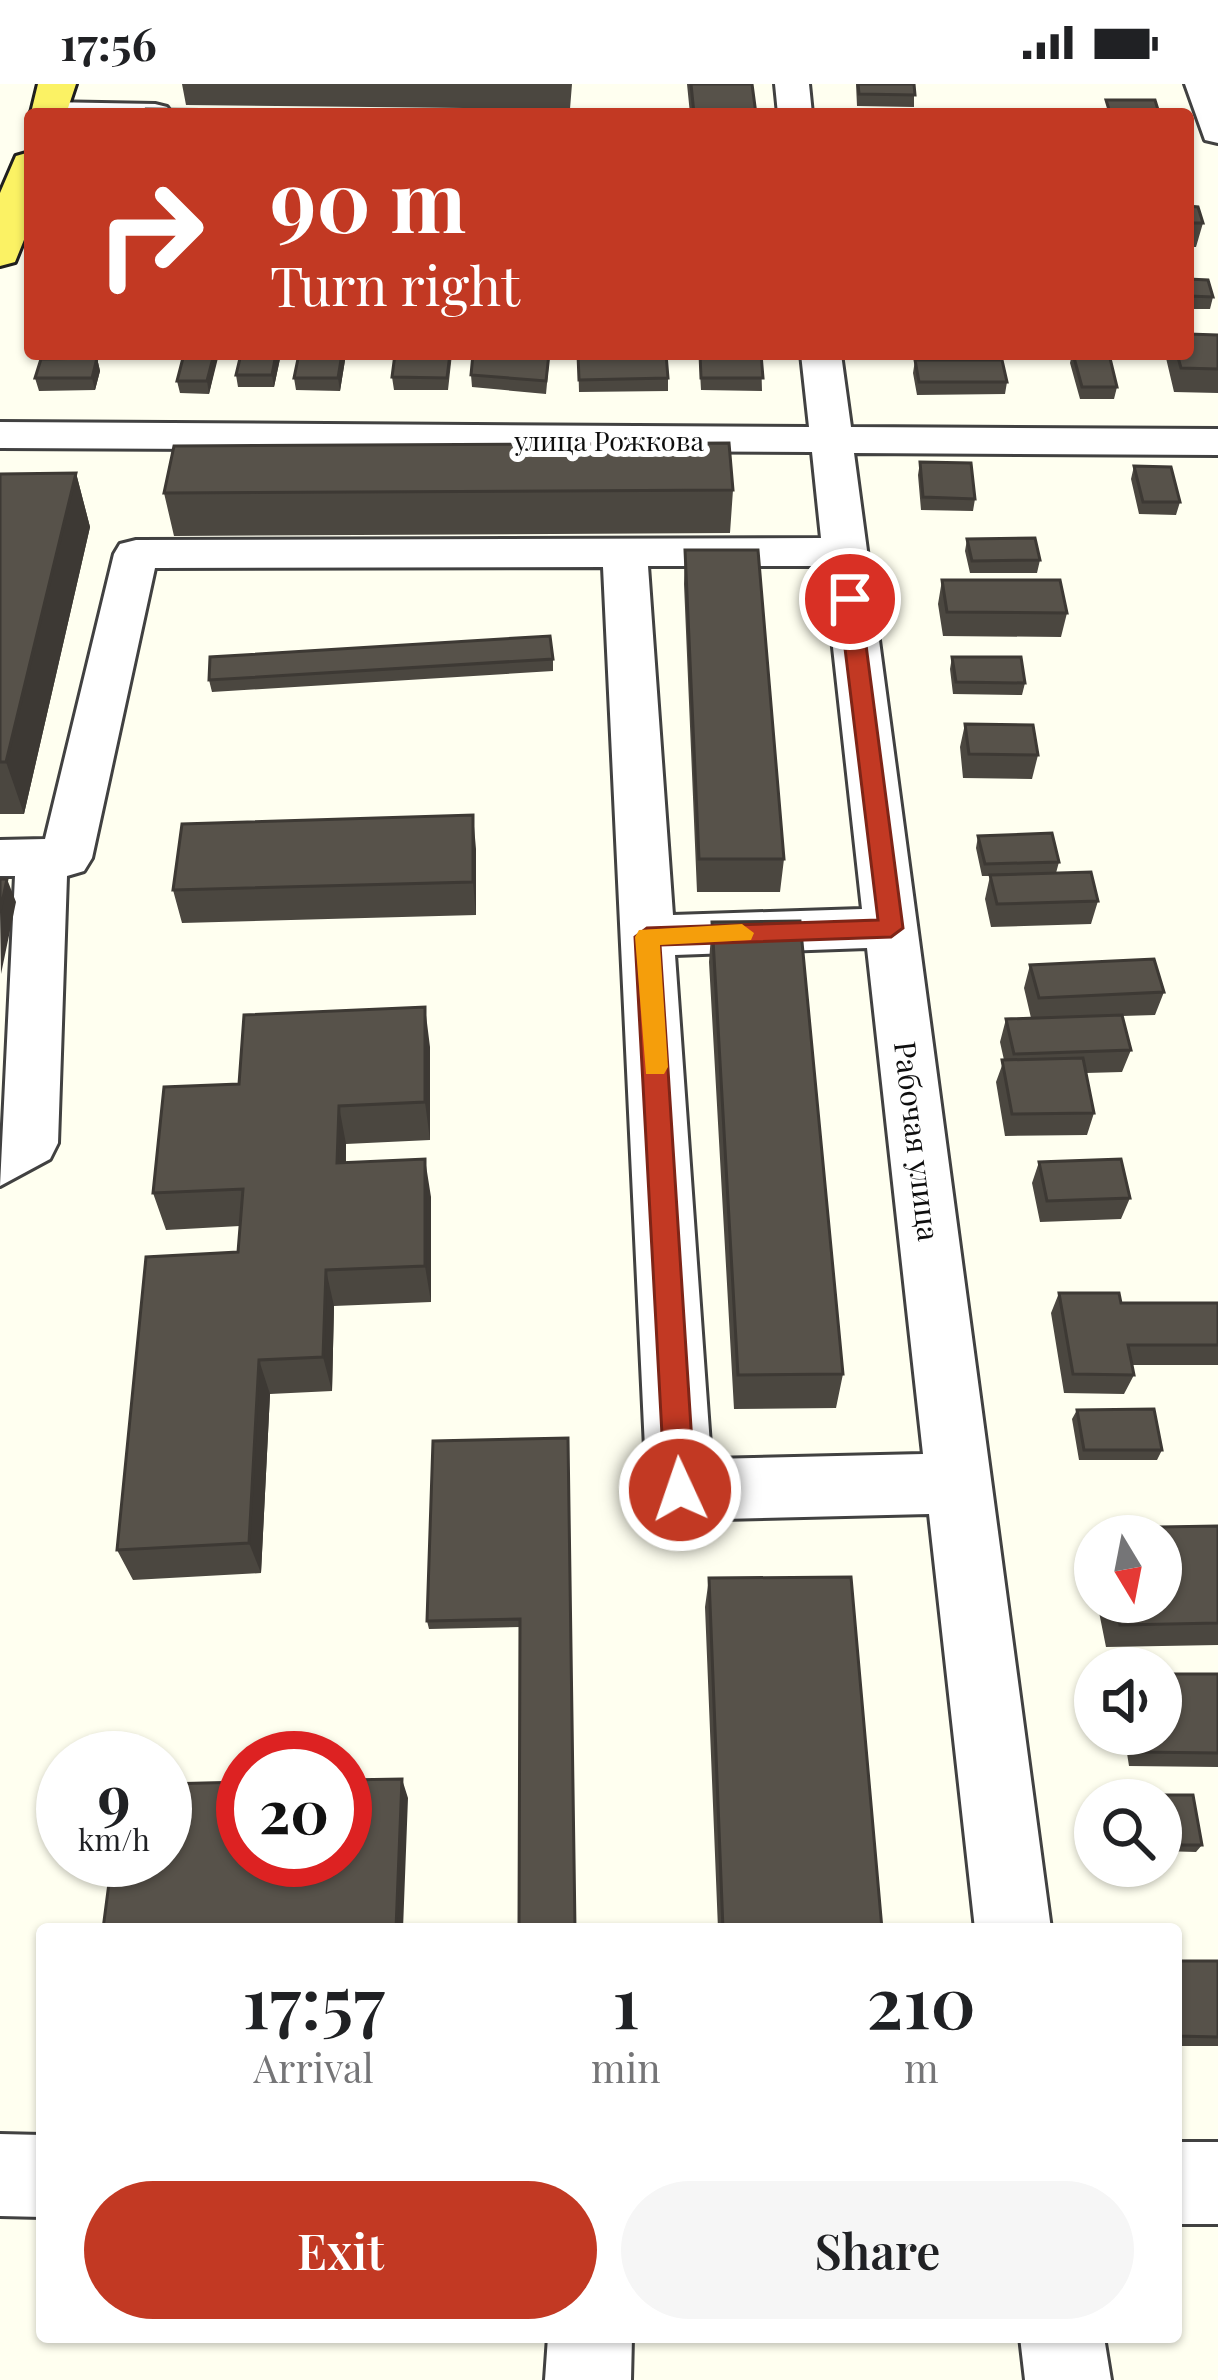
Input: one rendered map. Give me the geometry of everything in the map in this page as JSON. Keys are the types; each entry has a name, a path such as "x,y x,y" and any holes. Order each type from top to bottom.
{"main road":[{"path":"0,253 24,193"}],"street":[{"path":"1202,84 1218,132"},
{"path":"50,103 98,108"},
{"name":"Рабочая улица","path":"822,360 1012,1923"},
{"name":"улица Рожкова","path":"0,435 1218,442"},
{"path":"0,1162 29,1143 21,858 66,857 136,554 844,552"},
{"path":"625,553 680,1490 959,1483"},
{"path":"647,937 891,928"},
{"path":"0,2175 36,2176"},
{"path":"1182,2183 1218,2183"},
{"path":"588,2380 590,2343"},
{"path":"1063,2343 1067,2380"}],"building":[{"path":"691,84 752,84 755,108 693,108"},
{"path":"858,84 914,84 915,95 859,94"},
{"path":"1106,100 1155,100 1157,108 1108,108"},
{"path":"1194,207 1198,207 1203,223 1194,223"},
{"path":"1194,279 1208,280 1213,297 1194,296"},
{"path":"1194,334 1218,335 1218,369 1181,368 1179,360 1194,360"},
{"path":"41,360 96,360 92,378 35,378"},
{"path":"182,360 212,360 207,381 177,381"},
{"path":"240,360 275,360 272,375 236,375"},
{"path":"298,360 341,360 338,378 294,378"},
{"path":"394,360 449,360 447,378 392,377"},
{"path":"472,360 548,360 546,381 471,375"},
{"path":"578,360 666,360 668,378 579,380"},
{"path":"700,360 762,360 763,378 701,378"},
{"path":"915,360 1002,360 1007,382 919,382"},
{"path":"1075,360 1110,360 1117,387 1082,387"},
{"path":"729,443 733,490 164,493 174,446"},
{"path":"920,462 971,463 975,499 923,497"},
{"path":"1134,466 1171,467 1180,502 1143,502"},
{"path":"76,473 6,762 0,762 0,474"},
{"path":"1035,538 1040,560 972,561 967,539"},
{"path":"685,550 758,550 784,859 699,859"},
{"path":"942,580 1060,580 1067,613 947,612"},
{"path":"550,636 553,659 209,680 210,657"},
{"path":"952,657 1021,657 1025,683 956,682"},
{"path":"965,724 1033,725 1038,755 969,754"},
{"path":"473,815 473,882 173,890 182,824"},
{"path":"1052,833 1059,862 985,864 978,836"},
{"path":"1091,872 1098,901 997,904 990,875"},
{"path":"0,879 7,879 0,912"},
{"path":"800,921 843,1374 738,1375 712,922"},
{"path":"1154,959 1164,992 1039,998 1030,965"},
{"path":"425,1007 425,1102 339,1106 337,1163 425,1159 425,1266 326,1270 323,1357 259,1360 249,1543 117,1550 146,1257 238,1252 243,1189 153,1193 164,1087 239,1084 244,1015"},
{"path":"1122,1015 1131,1050 1014,1054 1006,1019"},
{"path":"1083,1058 1094,1113 1012,1114 1002,1060"},
{"path":"1121,1159 1130,1198 1047,1201 1039,1162"},
{"path":"1059,1293 1119,1293 1121,1303 1218,1303 1218,1345 1128,1345 1134,1375 1073,1374"},
{"path":"1154,1409 1162,1450 1084,1450 1077,1410"},
{"path":"568,1438 575,1923 519,1923 520,1619 427,1621 433,1441"},
{"path":"1218,1526 1218,1623 1120,1625 1182,1623 1182,1527"},
{"path":"851,1577 881,1923 723,1923 709,1578"},
{"path":"1182,1674 1218,1674 1218,1753 1182,1753"},
{"path":"402,1779 396,1923 104,1923 108,1887 192,1887 192,1783 216,1783 216,1887 372,1887 372,1780"},
{"path":"1182,1795 1193,1795 1202,1845 1182,1845"},
{"path":"1182,1961 1218,1961 1218,2037 1182,2036"}],"slow traffic":[{"path":"655,1067 647,937 742,933"}],"route":[{"path":"680,1490 647,937 891,928 850,599"}]}
